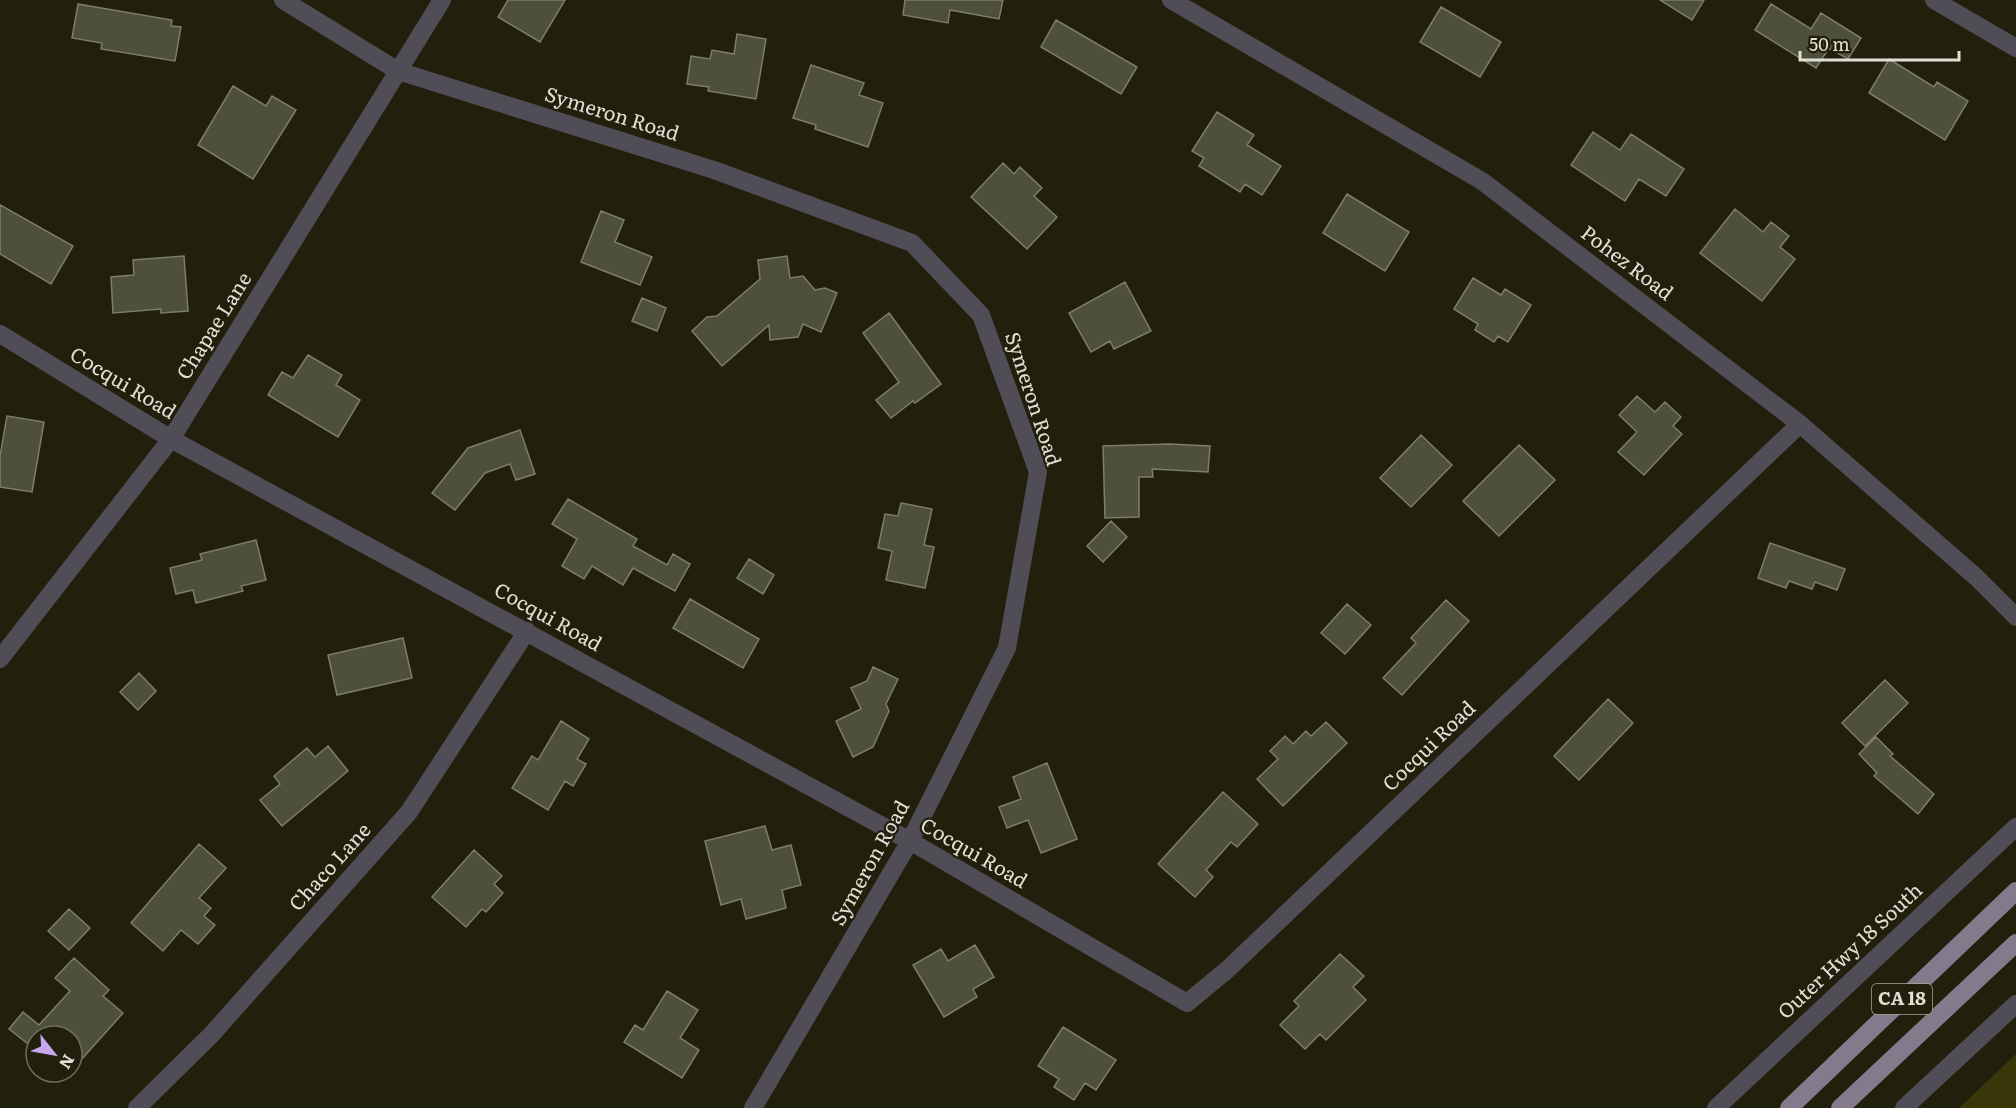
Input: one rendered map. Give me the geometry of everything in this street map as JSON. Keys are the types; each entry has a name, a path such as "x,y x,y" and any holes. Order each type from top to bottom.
{"main road":[{"name":"CA 18","path":"1789,1108 2016,891"},
{"name":"CA 18","path":"1840,1108 2016,943"}],"street":[{"name":"Symeron Road","path":"283,0 398,70 714,170 912,243 981,315 1038,472 1007,648 910,842 753,1108"},
{"name":"Chapae Lane","path":"0,659 171,439 442,0"},
{"name":"Pohez Road","path":"1171,0 1482,181 1800,424 1976,577 2016,617"},
{"path":"1934,0 2016,48"},
{"name":"Cocqui Road","path":"0,334 171,439 527,631 910,842 1187,1003 1228,969 1800,424"},
{"name":"Chaco Lane","path":"137,1108 213,1034 409,812 527,631"},
{"name":"Outer Hwy 18 South","path":"1716,1108 2016,827"},
{"path":"1904,1108 2016,1004"}],"shaded area":[{"path":"2016,1054 2016,1108 1959,1108"}],"building":[{"path":"508,0 565,0 540,42 498,17"},
{"path":"905,0 1003,0 999,19 950,10 948,23 903,15"},
{"path":"1660,0 1704,0 1692,20"},
{"path":"78,4 172,20 171,26 181,27 175,61 101,49 102,43 72,38"},
{"path":"1771,4 1811,29 1821,13 1861,38 1848,59 1829,48 1816,68 1755,30"},
{"path":"1441,7 1501,42 1480,77 1420,42"},
{"path":"1056,20 1137,67 1121,94 1041,47"},
{"path":"737,34 766,39 756,99 708,91 709,87 687,84 691,56 710,59 712,50 734,54"},
{"path":"1889,59 1934,87 1937,82 1968,101 1945,140 1869,93"},
{"path":"811,65 864,83 859,95 883,103 868,147 815,129 816,125 793,118"},
{"path":"233,86 266,106 272,96 296,110 253,179 198,145"},
{"path":"1217,112 1254,135 1247,145 1281,166 1262,195 1245,184 1240,192 1199,166 1204,158 1192,151"},
{"path":"1593,132 1620,150 1631,134 1684,169 1666,196 1639,179 1625,201 1571,165"},
{"path":"1003,163 1014,174 1020,167 1042,188 1034,196 1057,217 1027,249 971,197"},
{"path":"1347,194 1409,232 1385,271 1323,233"},
{"path":"0,205 73,246 51,284 0,254"},
{"path":"1735,209 1763,232 1771,222 1789,236 1780,247 1795,259 1762,301 1700,253"},
{"path":"601,211 624,220 615,242 652,257 640,285 581,262"},
{"path":"184,256 188,311 161,313 161,309 113,313 111,277 134,275 133,260"},
{"path":"787,256 790,278 803,276 815,290 825,288 837,293 821,332 803,324 798,337 770,340 769,325 722,366 692,331 707,317 717,316 760,279 758,260"},
{"path":"1473,278 1501,295 1505,289 1531,305 1508,342 1498,336 1494,342 1475,330 1478,324 1454,309"},
{"path":"1125,282 1151,331 1114,349 1110,341 1091,352 1069,313"},
{"path":"642,298 666,308 657,331 632,321"},
{"path":"889,313 941,384 891,418 876,400 899,382 863,333"},
{"path":"308,355 342,375 336,385 360,400 338,437 268,395 282,372 293,378"},
{"path":"1637,396 1655,412 1665,402 1681,417 1673,426 1682,434 1644,475 1618,452 1637,432 1619,415"},
{"path":"7,416 44,422 32,492 0,487 0,456"},
{"path":"520,430 535,474 516,480 510,464 485,473 455,510 432,493 468,448"},
{"path":"1421,435 1452,465 1411,507 1380,478"},
{"path":"1169,444 1210,446 1208,472 1152,469 1153,477 1139,477 1139,517 1105,518 1103,446"},
{"path":"1519,445 1555,480 1499,536 1463,501"},
{"path":"568,499 637,539 633,546 667,565 673,554 690,564 675,591 633,568 623,585 592,566 584,579 562,566 577,539 552,524"},
{"path":"901,503 932,509 924,545 934,547 925,588 886,580 892,551 878,548 885,514 898,516"},
{"path":"1111,521 1127,537 1103,562 1087,546"},
{"path":"256,540 266,580 241,586 243,591 196,603 193,590 176,594 170,568 202,560 200,554"},
{"path":"1770,543 1845,569 1837,590 1815,582 1812,589 1789,581 1786,588 1758,578"},
{"path":"749,559 774,575 763,594 737,578"},
{"path":"690,599 759,639 743,668 673,628"},
{"path":"1446,600 1469,621 1402,695 1383,678 1416,643 1411,638"},
{"path":"1347,604 1371,625 1345,654 1321,633"},
{"path":"403,638 412,678 337,695 328,655"},
{"path":"873,667 898,679 886,704 889,711 873,747 853,757 836,721 861,709 851,688 867,681"},
{"path":"139,673 156,691 138,710 120,692"},
{"path":"1885,680 1908,703 1865,746 1842,723"},
{"path":"1608,699 1633,723 1579,780 1554,756"},
{"path":"561,721 589,739 577,759 586,764 573,786 565,781 548,810 512,788 532,756 538,760"},
{"path":"1326,722 1347,743 1283,806 1257,779 1278,759 1270,751 1285,736 1293,744 1306,731 1311,736"},
{"path":"1876,737 1893,754 1890,756 1934,794 1918,814 1874,776 1877,773 1859,754"},
{"path":"328,746 348,771 282,826 260,800 280,784 274,776 307,748 315,757"},
{"path":"1047,763 1077,839 1041,853 1028,820 1007,828 999,807 1021,799 1013,777"},
{"path":"1223,792 1258,824 1237,847 1231,842 1206,870 1213,877 1195,897 1158,864"},
{"path":"765,826 772,850 791,845 801,885 782,890 786,908 746,919 741,899 721,905 705,841"},
{"path":"199,844 226,868 199,898 211,908 204,916 215,925 198,944 181,930 163,951 131,923"},
{"path":"474,850 502,876 494,884 503,893 486,912 482,909 466,927 432,897"},
{"path":"69,909 90,928 69,950 48,931"},
{"path":"975,945 994,977 973,989 977,997 944,1017 913,965 941,949 948,961"},
{"path":"1340,954 1364,976 1353,987 1366,1000 1326,1040 1320,1034 1305,1049 1280,1025 1299,1006 1294,1001"},
{"path":"74,958 109,990 103,996 123,1013 84,1057 84,1024 40,1024 70,991 55,978"},
{"path":"667,991 698,1010 680,1038 699,1050 682,1078 624,1042 635,1025 643,1030"},
{"path":"23,1012 38,1024 24,1024 24,1041 9,1029"},
{"path":"1063,1027 1116,1060 1096,1090 1085,1083 1074,1100 1054,1087 1059,1079 1038,1066"}]}
